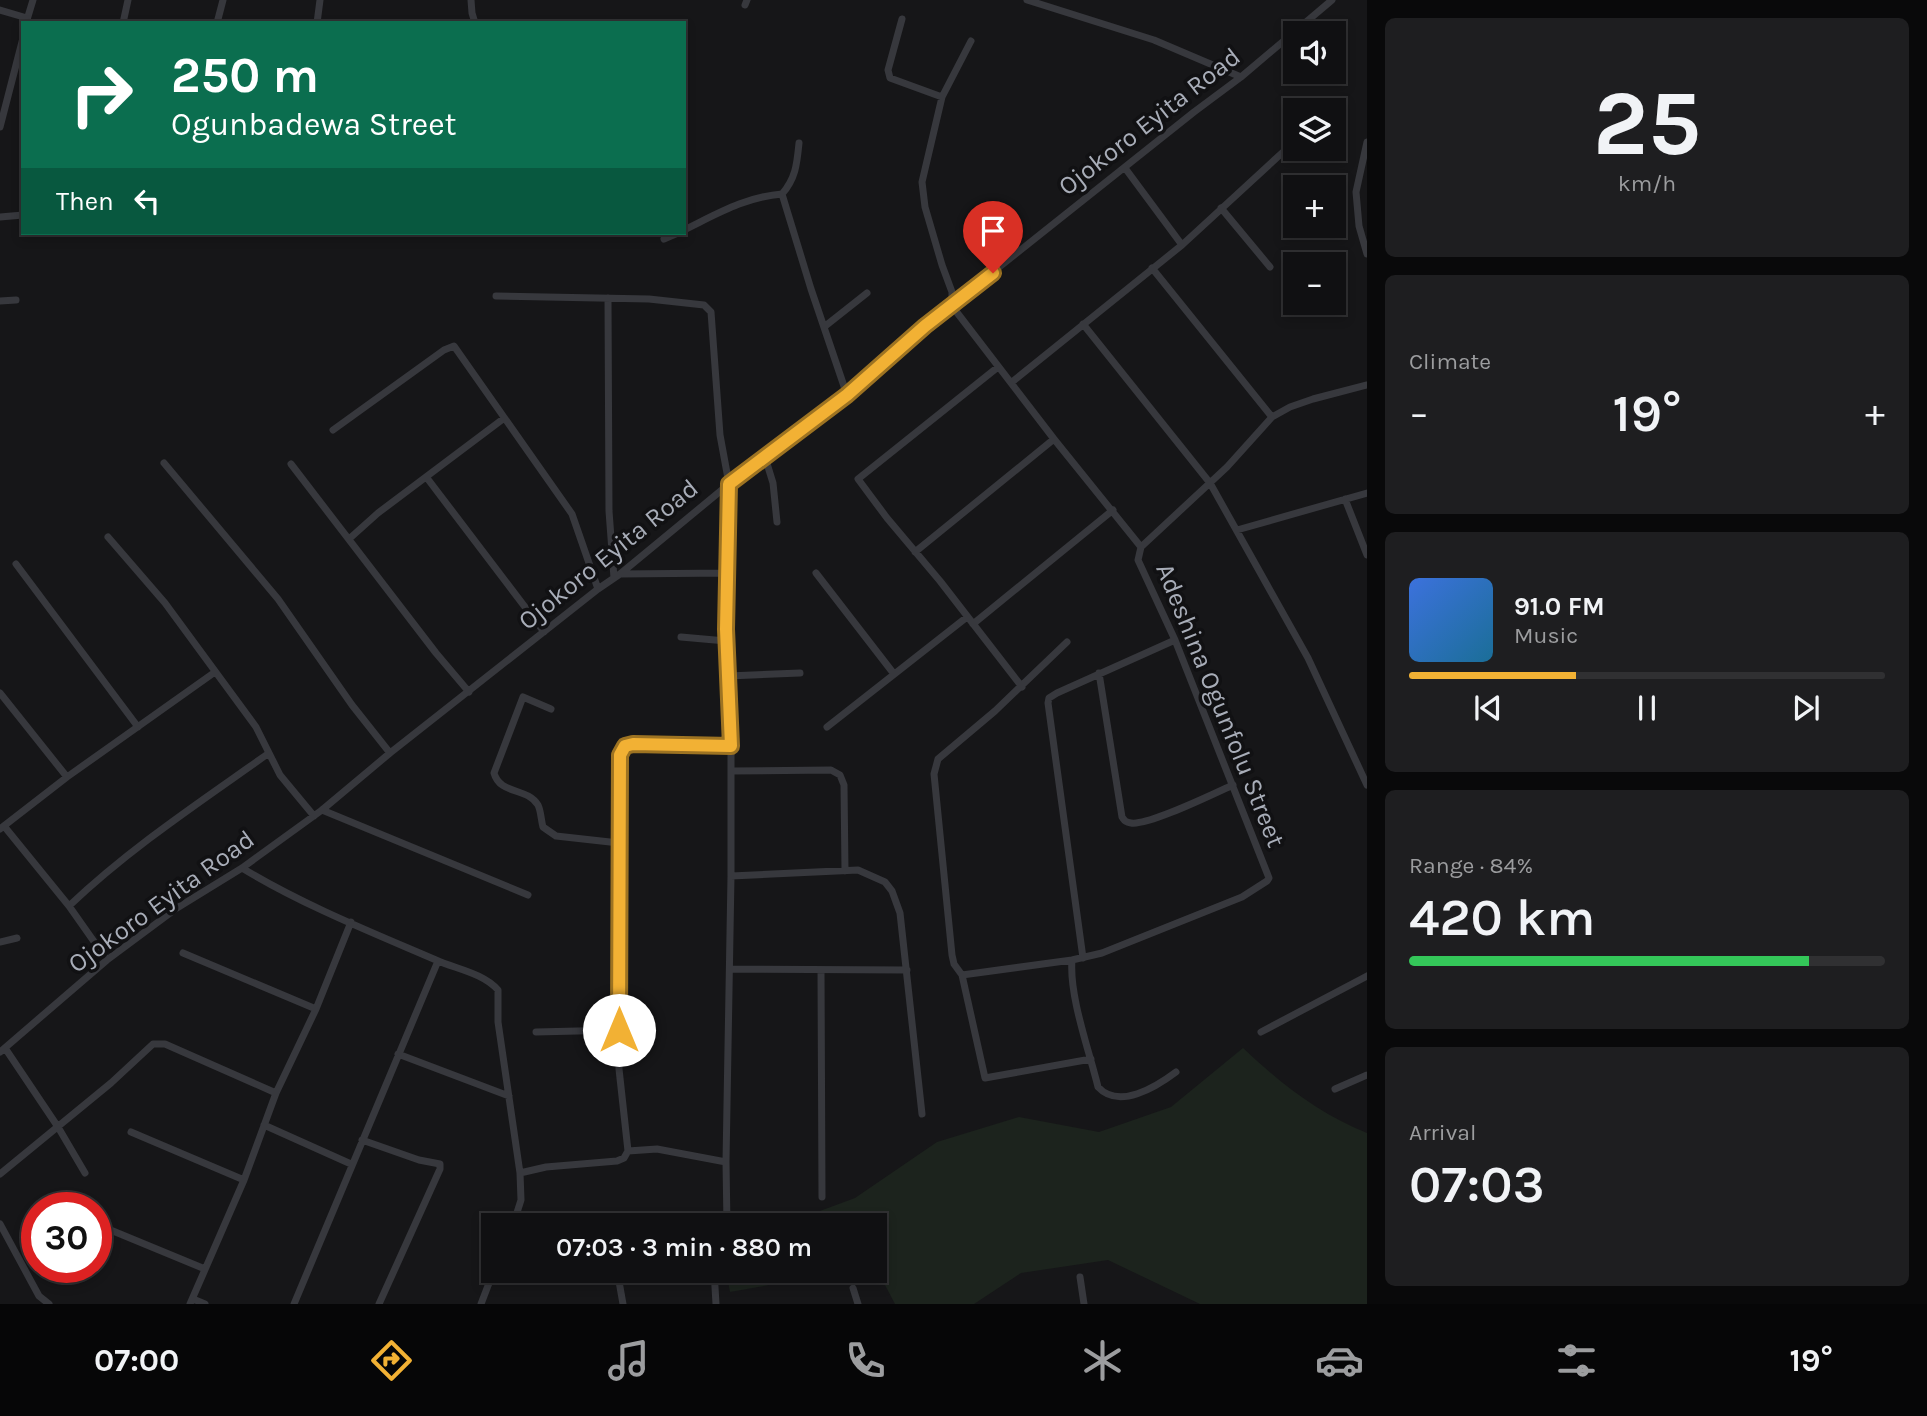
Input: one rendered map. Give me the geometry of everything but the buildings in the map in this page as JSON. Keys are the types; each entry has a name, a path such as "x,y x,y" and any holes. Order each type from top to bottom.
{"street":[{"path":"0,10 27,20 33,0"},
{"path":"123,21 128,0"},
{"path":"218,21 223,0"},
{"path":"317,21 320,0"},
{"path":"471,0 474,21"},
{"path":"1027,0 1154,40 1241,77"},
{"name":"Ojokoro Eyita Road","path":"3,1050 107,960 177,908 242,868 322,810 729,484 847,395 925,326 1194,111 1241,77 1332,0"},
{"path":"902,19 888,75 942,97"},
{"path":"971,41 942,97 922,182 925,207 952,292 952,306 1141,547 1210,482 1272,417 1313,398 1367,384"},
{"path":"0,127 3,106 21,45"},
{"path":"1367,142 1356,192 1359,226 1367,254"},
{"path":"686,229 730,206 764,195 782,194 796,171 799,143"},
{"path":"1012,382 1182,245 1282,153"},
{"path":"1125,168 1182,245"},
{"path":"782,194 847,395"},
{"path":"1221,208 1270,267"},
{"path":"0,217 21,215"},
{"path":"664,239 673,235"},
{"path":"1152,268 1272,417"},
{"path":"824,327 867,293"},
{"path":"496,296 608,298 694,304 704,305 711,312 720,435 729,484 726,641 731,746 731,876 727,1213"},
{"path":"608,298 610,511 617,576 727,573"},
{"path":"0,301 16,300"},
{"path":"1083,324 1210,482 1308,658 1367,785"},
{"path":"333,430 453,346 572,514 598,589"},
{"path":"998,367 858,479 1022,687"},
{"path":"349,539 378,513 503,419"},
{"path":"915,552 1054,439"},
{"path":"765,457 773,483 777,522"},
{"path":"164,463 278,599 352,705 390,753"},
{"path":"291,464 469,692"},
{"path":"427,478 544,632"},
{"path":"1237,530 1367,493"},
{"path":"1345,499 1367,555"},
{"path":"973,624 1113,510"},
{"path":"108,537 165,603 256,727 280,775 314,816"},
{"name":"Adeshina Ogunfolu Street","path":"1083,958 1122,946 1242,897 1269,878 1175,640 1138,560 1141,547"},
{"path":"16,564 138,727"},
{"path":"816,573 894,674"},
{"path":"827,727 967,617"},
{"path":"681,637 726,641"},
{"path":"962,975 1083,958 1049,698 1175,640"},
{"path":"1067,642 1022,687 938,759 934,774 952,955 954,964 962,975 985,1078 1091,1059"},
{"path":"107,960 69,906 2,827 67,777 215,672"},
{"path":"728,676 800,673"},
{"path":"1099,673 1122,817 1125,821 1133,824 1152,819 1233,785"},
{"path":"0,693 67,777"},
{"path":"551,709 523,697 494,773 495,779 501,786 535,801 540,807 543,827 547,831 573,839 619,843"},
{"path":"0,711 9,704"},
{"path":"520,1173 546,1167 617,1161 624,1158 628,1151 620,1098 620,755 625,746 633,744 731,746"},
{"path":"69,906 150,836 269,753"},
{"path":"731,771 821,769 831,770 839,775 844,785 845,871"},
{"path":"322,810 528,895"},
{"path":"242,868 287,893 438,961 490,981 498,990 498,1023 520,1173 521,1200 517,1213"},
{"path":"731,876 858,870 880,879 892,891 900,913 922,1114"},
{"path":"205,1304 191,1301 244,1180 276,1093 316,1009 351,922"},
{"path":"0,942 17,938"},
{"path":"183,953 316,1009"},
{"path":"1072,960 1072,980 1098,1087 1112,1097 1136,1094 1149,1090 1176,1072"},
{"path":"294,1304 438,961"},
{"path":"730,969 907,970"},
{"path":"821,970 822,1197"},
{"path":"1261,1032 1367,976"},
{"path":"536,1032 619,1030"},
{"path":"0,1174 111,1083 147,1049 159,1043 276,1093"},
{"path":"3,1050 58,1126 85,1173"},
{"path":"398,1054 509,1096"},
{"path":"1335,1089 1367,1075"},
{"path":"264,1125 351,1164"},
{"path":"131,1132 244,1180"},
{"path":"362,1140 419,1160 440,1164 379,1304"},
{"path":"628,1151 657,1149 726,1162"},
{"path":"0,1224 39,1296 49,1304"},
{"path":"112,1231 205,1269"},
{"path":"1080,1277 1084,1304"},
{"path":"481,1304 489,1283"},
{"path":"619,1283 623,1304"},
{"path":"715,1283 716,1304"},
{"path":"853,1288 858,1304"}],"shaded area":[{"path":"1243,1048 1301,1096 1333,1117 1367,1133 1367,1304 1200,1304 1108,1260 1021,1273 974,1304 895,1304 884,1283 887,1283 887,1213 814,1213 855,1198 937,1142 1019,1117 1099,1132 1171,1107"},
{"path":"728,1283 781,1283 730,1292"}],"route":[{"path":"619,1030 620,755 625,746 633,744 731,746 726,629 729,484 847,395 925,326 993,273"}]}
